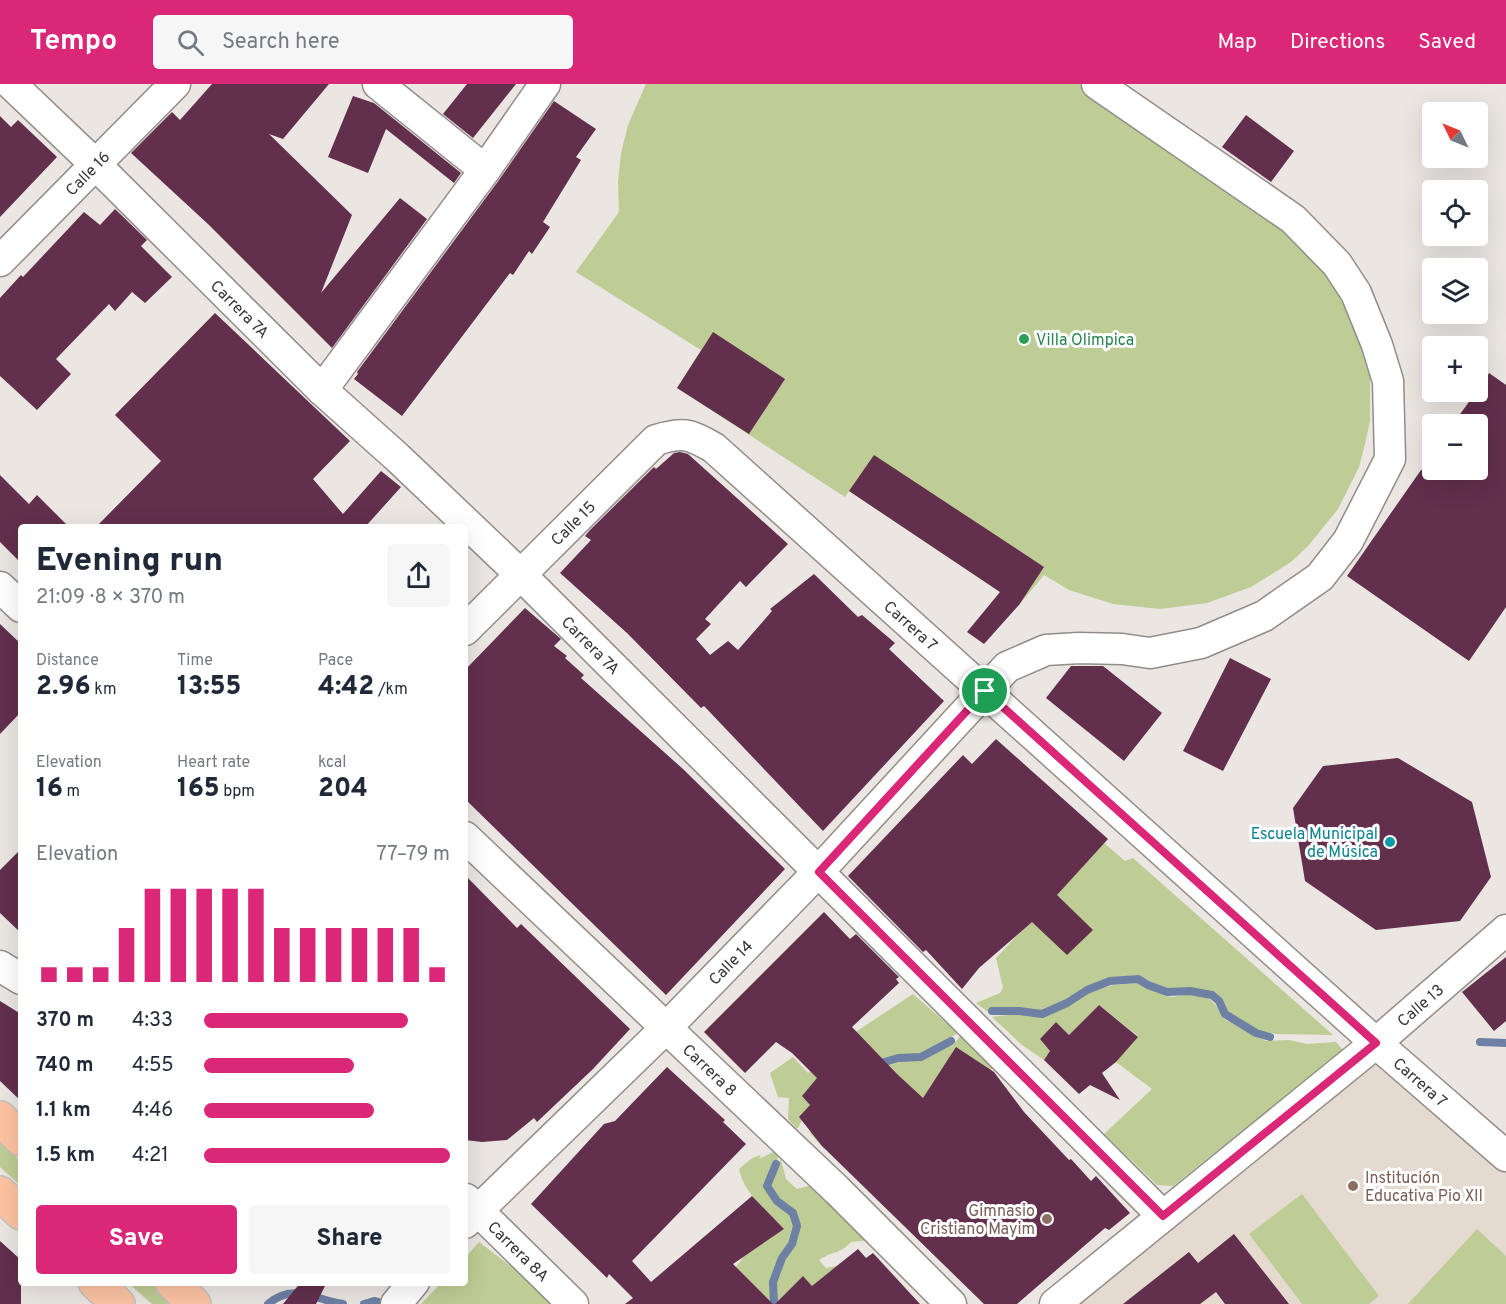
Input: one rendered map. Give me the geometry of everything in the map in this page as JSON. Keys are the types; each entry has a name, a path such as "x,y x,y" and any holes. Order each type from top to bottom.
{"highway":[{"path":"0,1118 18,1135"},
{"path":"0,1193 18,1210"},
{"path":"99,1286 118,1304"},
{"path":"176,1286 194,1304"}],"street":[{"name":"Carrera 7A","path":"10,84 96,165 322,390 467,524"},
{"name":"Calle 16","path":"0,261 175,84"},
{"path":"378,84 485,170"},
{"path":"322,390 485,170 545,84"},
{"name":"Calle 14","path":"470,1211 666,1029 819,872 1007,667 1046,650 1111,648 1150,653 1201,643 1264,616 1320,577 1348,541 1389,459 1388,381 1377,345 1356,293 1337,264 1293,219 1097,84"},
{"name":"Calle 15","path":"468,627 656,440 675,434 689,436"},
{"name":"Carrera 7","path":"689,436 714,448 1376,1043 1506,1156"},
{"name":"Carrera 7A","path":"468,525 1163,1216"},
{"path":"0,587 18,604"},
{"name":"Carrera 8","path":"468,840 837,1190 951,1304"},
{"name":"Calle 13","path":"1054,1304 1376,1043 1506,930"},
{"path":"0,966 18,977"},
{"name":"Carrera 8A","path":"470,1211 573,1304"},
{"path":"396,1304 411,1286"}],"shaded area":[{"name":"Institución Educativa Pio XII","path":"1376,1043 1506,1156 1506,1304 1055,1304"}],"green space":[{"name":"Villa Olimpica","path":"646,84 1079,84 1296,232 1352,306 1370,374 1370,421 1359,467 1338,509 1308,546 1291,562 1251,587 1207,603 1160,609 1113,604 1069,590 1044,575 1019,605 849,491 845,497 677,388 701,350 576,272 619,212 618,182 621,153 628,125"},
{"path":"1104,843 1125,861 1133,858 1333,1035 1277,1034 1258,1031 1228,1013 1222,1001 1213,993 1190,989 1167,990 1138,975 1110,978 1083,988 1065,1001 1042,1011 1016,1008 991,1009 988,1012 976,1003 1000,993 1003,988 996,958"},
{"path":"1137,983 1166,996 1188,994 1207,997 1215,1004 1224,1019 1266,1041 1289,1040 1307,1044 1336,1042 1343,1050 1173,1186 1157,1185 1104,1134 1152,1089 1116,1062 1138,1036 1099,1005 1069,1035 1056,1022 1040,1039 1050,1051 1044,1060 1022,1045 992,1017 1014,1014 1045,1016 1067,1007 1087,993 1113,985"},
{"path":"913,994 958,1033 922,1054 898,1056 840,1072 818,1089 796,1128 788,1119 789,1098 778,1097 770,1073 793,1057 808,1073 842,1041"},
{"path":"961,1035 998,1066 980,1075 964,1108 879,1092 824,1149 810,1133 838,1090 843,1076 896,1061 921,1059 954,1044"},
{"path":"0,1143 18,1158 18,1183 0,1167"},
{"path":"777,1150 779,1156 766,1186 775,1201 792,1213 795,1226 772,1281 772,1304 736,1267 744,1256 784,1229 751,1194 739,1169 752,1158 761,1155 759,1159"},
{"path":"781,1160 786,1179 797,1189 813,1185 870,1240 851,1242 844,1249 819,1260 826,1268 842,1262 818,1293 803,1276 777,1302 774,1291 775,1279 797,1235 798,1224 794,1211 779,1199 769,1186"},
{"path":"1302,1194 1379,1296 1369,1304 1302,1304 1249,1234"},
{"path":"1477,1229 1506,1256 1506,1304 1408,1304"},
{"path":"479,1242 536,1285 555,1304 421,1304 438,1286 468,1286 468,1255"},
{"path":"131,1286 158,1286 179,1304 152,1304"}],"building":[{"path":"212,84 329,84 283,139 269,134 352,215 321,293 400,198 427,219 332,348 208,224 131,153 172,112 180,120"},
{"path":"467,84 516,84 473,138 443,114"},
{"path":"353,96 374,103 461,173 454,183 386,129 368,173 328,157"},
{"path":"554,101 596,129 576,157 581,160 543,222 550,227 532,254 529,251 513,275 510,273 402,416 354,379 357,372 499,180"},
{"path":"1246,115 1294,151 1271,182 1222,147"},
{"path":"0,116 11,127 18,120 57,157 0,217"},
{"path":"115,209 147,240 141,246 172,277 145,303 132,292 115,311 109,304 56,359 71,374 37,410 0,376 0,298 84,212 100,225"},
{"path":"215,313 350,441 313,479 343,514 381,471 401,487 368,524 99,524 161,461 115,415"},
{"path":"713,332 785,379 749,434 677,388"},
{"path":"1489,373 1506,385 1506,607 1469,661 1347,576 1421,470 1422,480 1488,480 1488,414 1460,414 1469,402 1488,402"},
{"path":"674,453 688,454 788,544 746,587 740,581 705,619 711,624 696,639 710,655 728,641 738,650 772,611 770,609 814,574 858,617 862,615 895,643 889,649 944,701 823,831 704,706 701,708 627,633 560,573 591,540 585,536 590,530 654,467 656,469"},
{"path":"874,455 1044,567 1019,605 984,644 967,632 1000,592 849,491"},
{"path":"0,475 29,504 37,495 66,524 18,524 18,560 0,542"},
{"path":"525,608 561,639 554,646 567,656 565,658 584,675 581,678 683,769 785,869 666,995 468,802 468,667"},
{"path":"0,624 18,641 18,715 0,734"},
{"path":"1230,658 1271,679 1223,771 1183,751"},
{"path":"1071,666 1103,666 1162,713 1124,761 1046,698"},
{"path":"996,739 1108,839 1057,895 1093,930 1067,955 1032,922 979,968 962,989 926,950 923,952 848,876 963,755 972,764"},
{"name":"Escuela Municipal de Música","path":"1398,758 1472,802 1491,877 1460,921 1376,930 1305,881 1293,808 1323,766"},
{"path":"18,852 18,930 0,913 0,870"},
{"path":"468,878 517,928 521,924 630,1029 593,1069 537,1122 534,1118 507,1140 468,1140"},
{"path":"824,912 850,939 856,934 899,977 896,979 899,983 852,1027 897,1074 923,1098 956,1047 994,1072 1024,1112 1069,1160 1071,1159 1091,1181 1096,1176 1130,1213 1109,1230 1105,1228 1017,1304 984,1304 822,1146 799,1117 810,1105 802,1096 817,1078 792,1053 776,1042 745,1073 704,1032"},
{"path":"1506,957 1506,1021 1494,1031 1462,992"},
{"path":"0,1001 18,1012 18,1098 0,1081"},
{"path":"1099,1005 1138,1037 1116,1062 1102,1073 1120,1100 1090,1085 1079,1094 1044,1060 1050,1051 1040,1039 1056,1022 1069,1035"},
{"path":"667,1067 725,1120 723,1122 746,1144 632,1261 651,1282 752,1196 784,1229 733,1264 773,1304 625,1304 633,1298 609,1274 607,1278 531,1204 604,1124 615,1121"},
{"path":"1234,1234 1289,1304 1225,1304 1216,1292 1200,1304 1123,1304 1189,1252 1198,1263"},
{"path":"0,1241 18,1257 18,1286 21,1286 21,1304 0,1304"},
{"path":"858,1249 866,1258 873,1253 920,1304 775,1304 803,1276 812,1286"},
{"path":"298,1286 325,1286 316,1304 283,1304"}],"waterway":[{"path":"992,1011 1042,1014 1067,1003 1087,990 1110,981 1138,979 1167,992 1190,991 1212,995 1219,1001 1225,1014 1256,1033 1270,1037"},
{"path":"874,1065 898,1058 921,1057 951,1041"},
{"path":"1480,1042 1506,1043"},
{"path":"774,1304 773,1282 782,1258 792,1244 797,1226 793,1213 777,1201 767,1186 776,1164"},
{"path":"268,1304 287,1294 296,1293 343,1304"},
{"path":"364,1304 378,1302"}],"place":[{"name":"Villa Olimpica","path":"1024,339"},
{"name":"Escuela Municipal de Música","path":"1390,842"},
{"name":"Institución Educativa Pio XII","path":"1353,1186"},
{"name":"Gimnasio Cristiano Mayim","path":"1047,1219"}],"route":[{"path":"985,691 1376,1043 1163,1216 819,872 985,691"}]}
